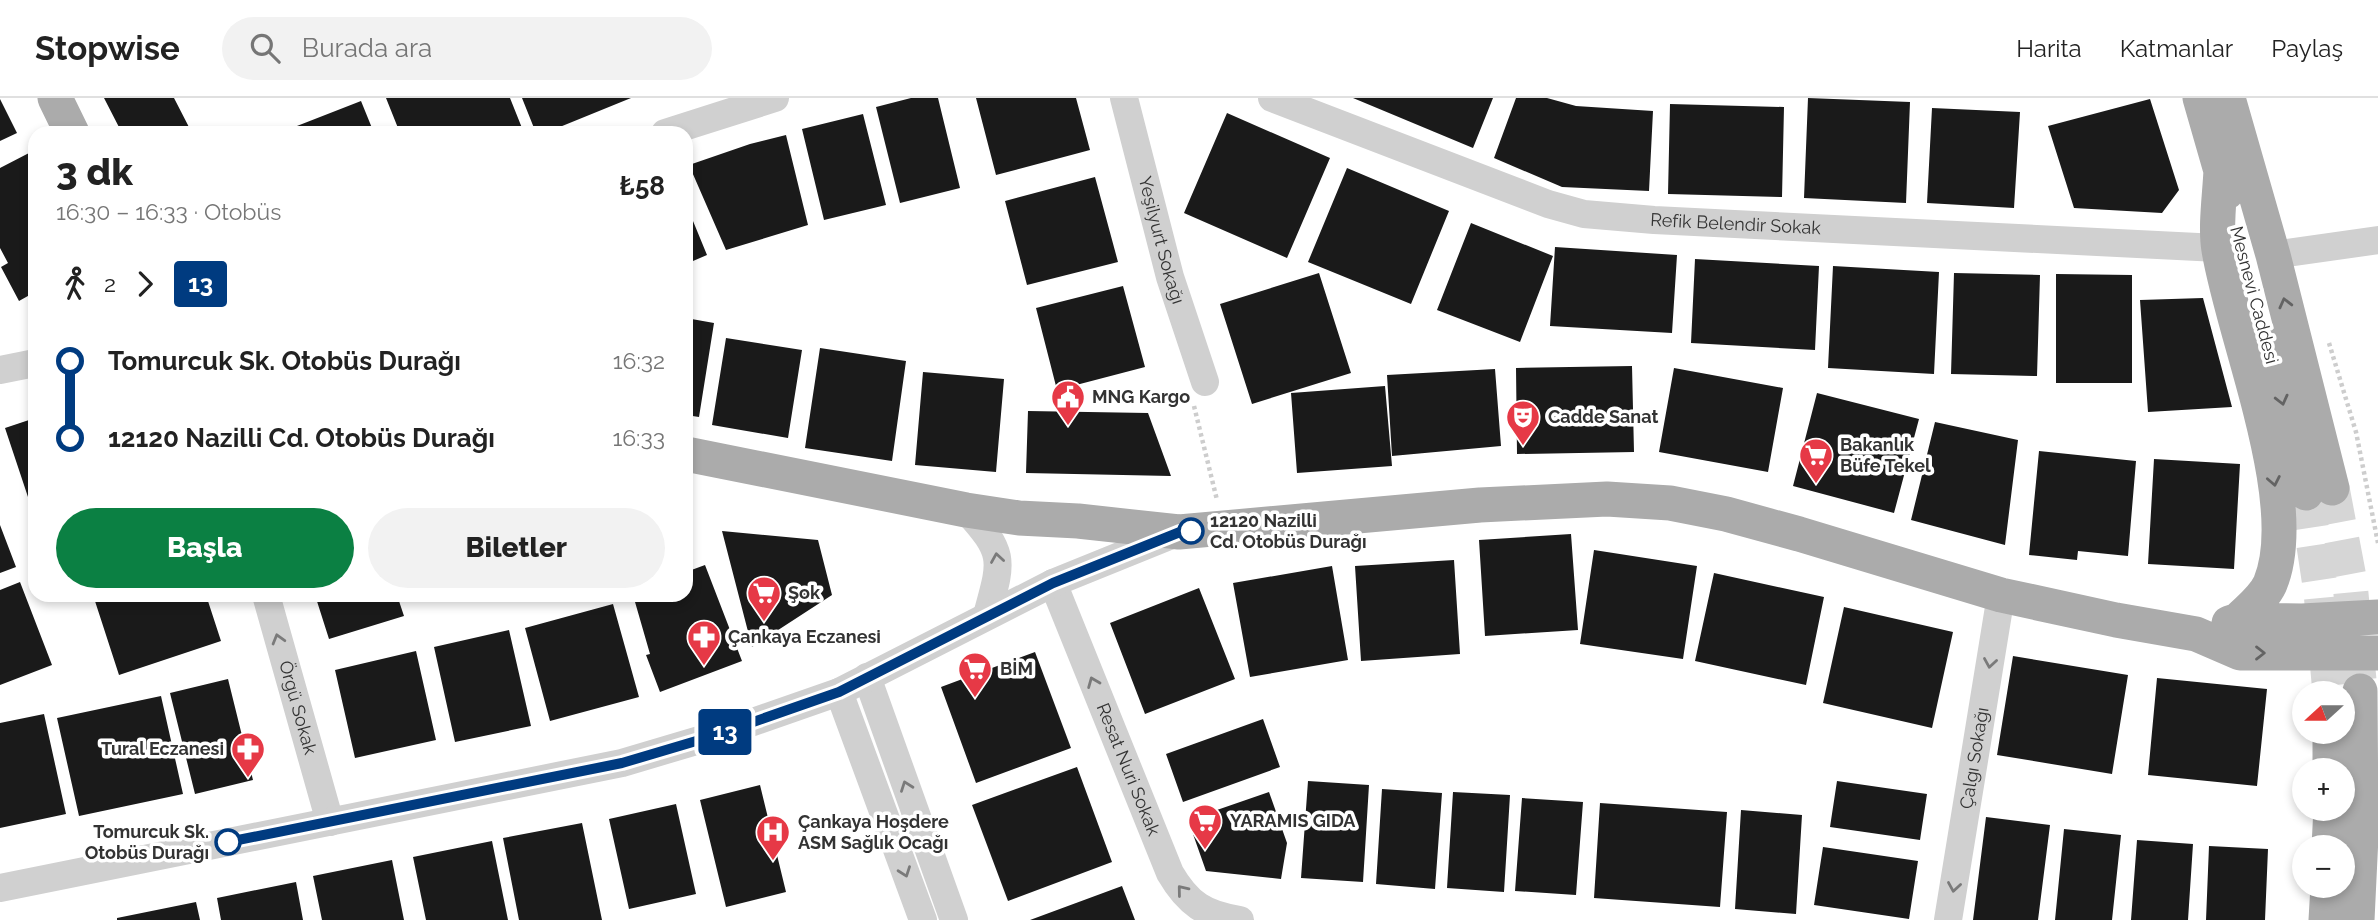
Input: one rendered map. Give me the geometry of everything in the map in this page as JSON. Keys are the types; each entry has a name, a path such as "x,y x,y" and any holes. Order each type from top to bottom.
{"main road":[{"path":"55,98 69,126"},
{"name":"Mesnevi Caddesi","path":"2200,98 2319,491 2286,254 2228,98"},
{"path":"2221,170 2218,248 2264,431 2276,489 2279,529 2277,559 2269,586 2257,603 2238,620"},
{"path":"693,455 966,510 1019,518 1078,521 1180,532 1480,505 1606,499 1670,503 1726,514 1799,534 2001,595 2196,634 2240,653 2378,653"},
{"path":"2196,634 2238,620 2302,621 2366,617"},
{"path":"2357,920 2361,836 2360,691"},
{"path":"2326,920 2327,898"}],"street":[{"path":"687,126 775,98"},
{"name":"Yeşilyurt Sokağı","path":"1124,98 1199,392"},
{"name":"Refik Belendir Sokak","path":"1272,98 1509,190 1584,214 1695,223 2218,248"},
{"path":"2286,254 2378,240"},
{"path":"0,370 28,364"},
{"path":"966,510 987,533 998,556 999,573 986,615"},
{"path":"0,888 622,763 713,736 839,692 1053,583 1180,532"},
{"name":"Resat Nuri Sokak","path":"1053,583 1170,873 1181,892 1196,905 1222,918 1240,920"},
{"name":"Çalgı Sokağı","path":"1948,920 2001,595"},
{"name":"Örgü Sokak","path":"268,602 330,822"},
{"path":"867,677 954,920"},
{"path":"839,692 923,920"}],"path":[{"path":"1199,392 1226,528"}],"building":[{"path":"104,98 174,98 188,126 118,126"},
{"path":"386,98 510,98 521,126 397,126"},
{"path":"522,98 631,98 562,126 533,126"},
{"path":"911,98 938,98 960,188 900,203 876,107"},
{"path":"976,98 1076,98 1090,150 996,175"},
{"path":"1353,98 1493,98 1473,148"},
{"path":"1516,98 1547,98 1576,106 1653,111 1649,191 1562,187 1494,158"},
{"path":"1808,98 1910,102 1906,203 1804,198"},
{"path":"0,99 17,133 0,141"},
{"path":"2150,99 2179,190 2162,213 2074,208 2048,126"},
{"path":"361,101 371,126 297,126"},
{"path":"1670,104 1784,107 1782,197 1668,194"},
{"path":"1932,108 2020,112 2014,208 1927,203"},
{"path":"1227,113 1330,158 1287,258 1184,213"},
{"path":"863,114 886,205 824,220 802,129"},
{"path":"786,135 808,225 726,250 693,174 693,164"},
{"path":"28,154 28,296 19,301 1,267 8,263 0,248 0,168"},
{"path":"1347,168 1449,211 1411,304 1308,262"},
{"path":"1095,177 1118,262 1027,285 1005,201"},
{"path":"693,221 707,255 693,261"},
{"path":"1471,223 1553,256 1520,342 1437,310"},
{"path":"1555,247 1677,255 1672,333 1550,326"},
{"path":"1695,259 1819,266 1815,350 1691,343"},
{"path":"1833,266 1939,272 1934,374 1828,368"},
{"path":"1319,273 1351,373 1252,404 1220,304"},
{"path":"1954,273 2040,275 2037,376 1951,374"},
{"path":"2056,274 2132,275 2132,383 2056,383"},
{"path":"1123,286 1145,367 1057,390 1036,308"},
{"path":"2203,298 2232,407 2148,412 2140,300"},
{"path":"693,319 714,323 699,417 693,416"},
{"path":"726,338 802,350 788,438 712,425"},
{"path":"820,348 906,361 892,461 805,448"},
{"path":"1632,366 1634,452 1517,454 1516,368"},
{"path":"1674,368 1783,388 1768,472 1659,452"},
{"path":"1495,369 1501,446 1392,456 1387,375"},
{"path":"923,372 1004,379 996,472 915,465"},
{"path":"1385,386 1392,466 1297,473 1291,393"},
{"path":"1817,393 1919,419 1894,513 1793,486"},
{"path":"1028,411 1148,413 1171,476 1026,473"},
{"path":"28,420 28,497 5,428"},
{"path":"1935,422 2018,440 2005,545 1911,520"},
{"path":"2039,451 2136,461 2128,556 2078,551 2077,560 2029,555"},
{"path":"2154,459 2240,464 2234,569 2148,564"},
{"path":"0,525 16,567 0,573"},
{"path":"722,531 818,540 832,595 752,647"},
{"path":"1571,534 1578,630 1485,636 1479,540"},
{"path":"1594,550 1697,566 1683,659 1580,644"},
{"path":"1454,560 1460,654 1361,661 1355,566"},
{"path":"705,565 742,661 660,692 646,655 650,654 635,602 693,602 693,569"},
{"path":"1332,566 1348,660 1250,677 1233,583"},
{"path":"1714,573 1824,597 1806,685 1695,661"},
{"path":"20,582 52,665 0,685 0,590"},
{"path":"1199,588 1235,679 1145,714 1110,623"},
{"path":"95,602 208,602 221,641 119,675"},
{"path":"317,602 399,602 404,616 329,639"},
{"path":"613,604 639,697 550,721 525,628"},
{"path":"1844,607 1953,632 1932,728 1823,703"},
{"path":"509,630 531,726 455,742 434,647"},
{"path":"416,651 436,740 355,758 335,670"},
{"path":"1035,652 1071,748 976,783 941,687"},
{"path":"2013,656 2128,675 2112,774 1997,755"},
{"path":"2157,678 2267,689 2257,786 2148,775"},
{"path":"228,679 253,780 195,794 170,693"},
{"path":"161,696 183,794 79,816 57,718"},
{"path":"44,714 66,814 0,828 0,723"},
{"path":"1263,719 1280,767 1183,802 1166,754"},
{"path":"1077,767 1112,862 1008,901 972,805"},
{"path":"1308,781 1369,785 1363,882 1301,878"},
{"path":"1837,781 1927,794 1920,840 1830,827"},
{"path":"760,785 786,892 726,907 700,800"},
{"path":"1382,789 1442,793 1435,889 1376,884"},
{"path":"1269,792 1287,843 1281,879 1206,871 1188,820"},
{"path":"1453,792 1510,795 1504,892 1447,888"},
{"path":"1522,798 1583,802 1576,895 1515,891"},
{"path":"1600,803 1727,812 1720,907 1594,898"},
{"path":"676,804 696,894 629,909 609,819"},
{"path":"1741,810 1802,815 1796,914 1735,909"},
{"path":"1986,817 2050,825 2038,920 1973,920"},
{"path":"582,823 602,920 519,920 503,838"},
{"path":"2064,829 2121,835 2112,920 2055,920"},
{"path":"2137,840 2193,844 2188,920 2131,920"},
{"path":"492,841 508,920 426,920 413,857"},
{"path":"2209,846 2268,849 2265,920 2206,920"},
{"path":"1823,847 1918,861 1909,919 1814,905"},
{"path":"392,860 404,920 322,920 313,876"},
{"path":"296,882 303,920 221,920 217,898"},
{"path":"1122,886 1135,920 1030,920"},
{"path":"196,902 200,920 117,920 117,918"}],"tunnel":[{"path":"2332,488 2350,583 2360,691"},
{"path":"2306,493 2321,592 2329,681"}],"bus line":[{"name":"13","path":"228,842 622,763 713,736 839,692 1053,583 1180,532 1191,531"}],"place":[{"name":"MNG Kargo","path":"1068,427"},
{"name":"Cadde Sanat","path":"1523,447"},
{"name":"Bakanlık Büfe Tekel","path":"1816,485"},
{"name":"12120 Nazilli Cd. Otobüs Durağı","path":"1191,531"},
{"name":"Şok","path":"764,623"},
{"name":"Çankaya Eczanesi","path":"704,667"},
{"name":"BİM","path":"975,699"},
{"name":"Tural Eczanesi","path":"248,779"},
{"name":"Tomurcuk Sk. Otobüs Durağı","path":"228,842"},
{"name":"YARAMIS GIDA","path":"1205,851"},
{"name":"Çankaya Hoşdere ASM Sağlık Ocağı","path":"773,862"}]}
